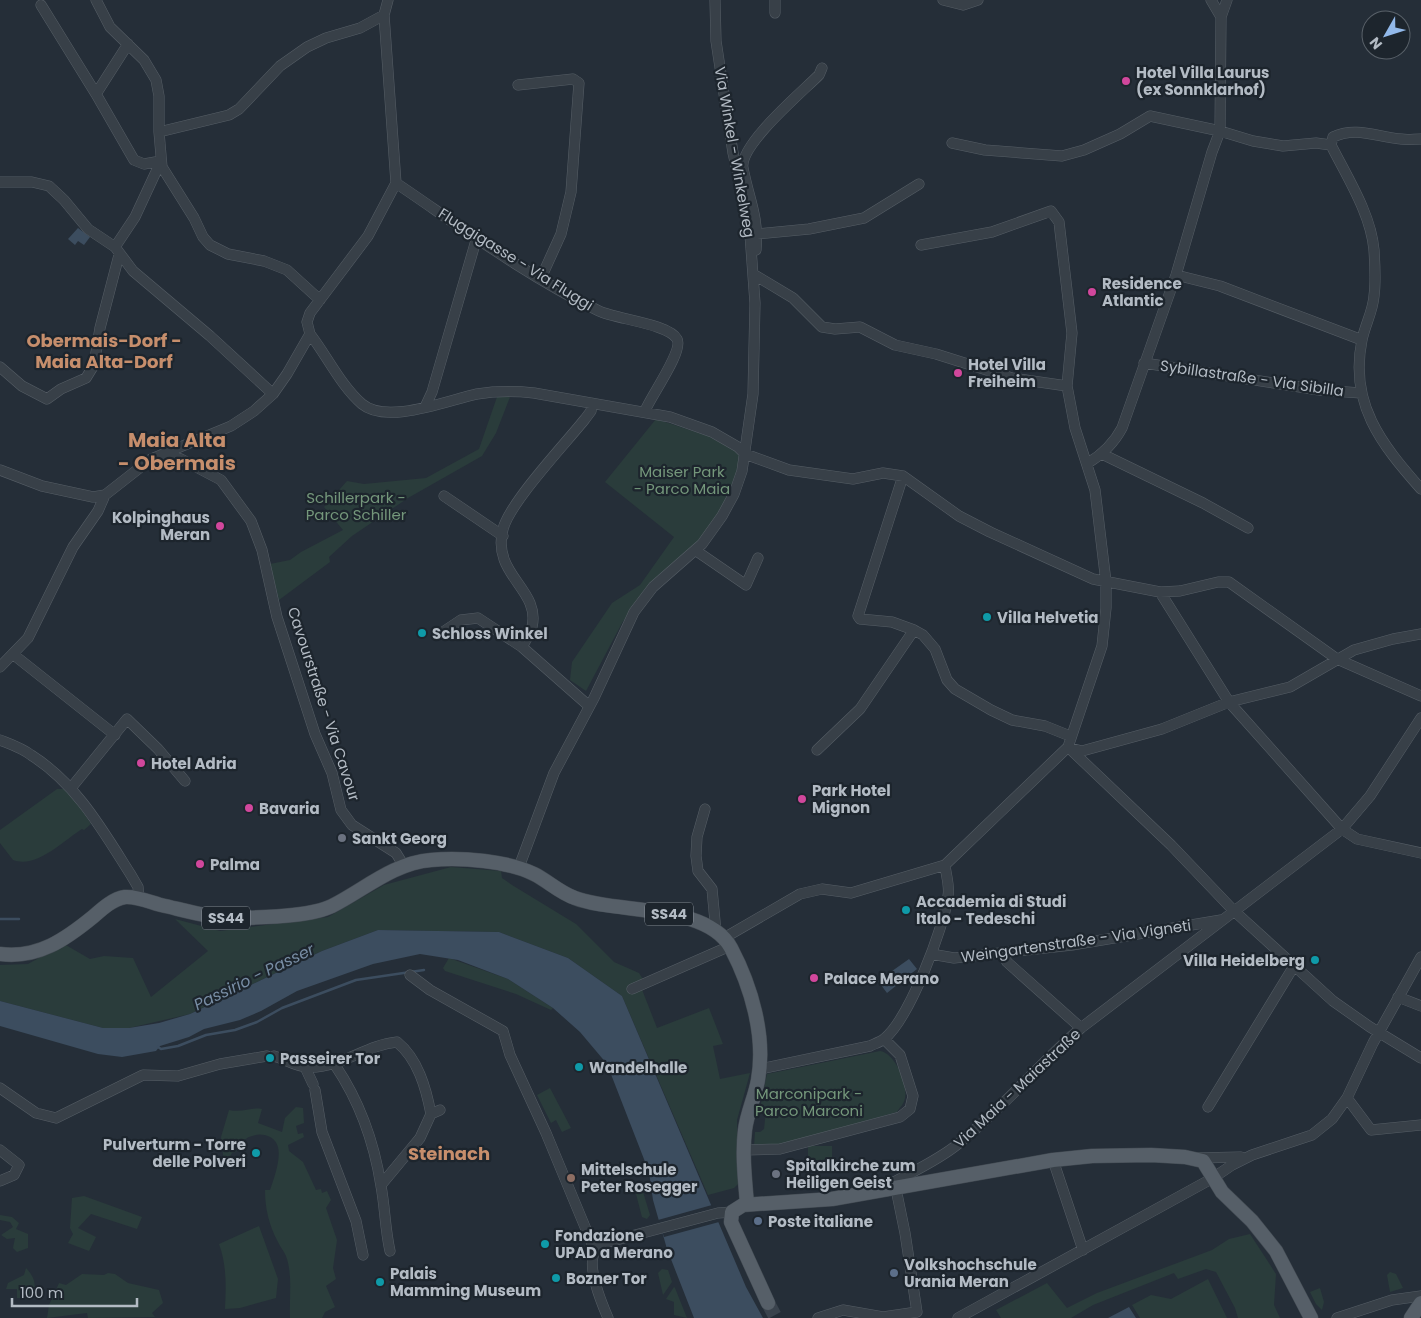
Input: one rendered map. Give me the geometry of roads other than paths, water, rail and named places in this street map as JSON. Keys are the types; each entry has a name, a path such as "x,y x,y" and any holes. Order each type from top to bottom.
{"main road":[{"name":"SS44","path":"0,954 23,955 35,953 53,945 110,903 124,897 188,912 233,919 309,914 330,907 394,870 429,860 459,860 519,867 538,876 573,898 674,914 724,939"},
{"path":"724,939 755,1014 760,1038 760,1069 746,1122 744,1150 747,1204"},
{"path":"768,1303 731,1222 732,1212 747,1204 832,1199 1051,1161 1092,1156 1151,1155 1194,1158 1203,1162 1222,1192 1252,1221 1276,1251 1311,1318"},
{"path":"1411,1318 1421,1303"}],"street":[{"path":"96,0 110,27 144,60 156,80 159,96 161,161 203,237 210,245 228,254 264,261 287,270 320,300"},
{"path":"388,0 384,15 396,183 368,236 308,317 310,334 353,395 364,405 391,412 425,407 477,394 511,390 645,411 712,432 738,447 746,454 789,470 834,478 853,479 883,474 903,476 959,516 1093,579 1160,592 1180,591 1218,582 1229,582 1337,659 1421,696"},
{"name":"Via Winkel - Winkelweg","path":"519,867 554,773 589,706 634,612 653,587 695,550 722,516 734,494 746,454 755,354 749,221 733,152 716,41 715,0"},
{"path":"775,0 775,13"},
{"path":"943,0 962,5 978,0"},
{"path":"1211,0 1221,17"},
{"path":"1088,463 1102,454 1122,428 1176,275 1212,152 1220,131 1221,17 1227,0"},
{"path":"41,5 134,160 144,164 161,161"},
{"path":"159,132 228,115 239,109 280,66 306,47 326,38 360,28 384,15"},
{"path":"96,94 128,44"},
{"path":"822,68 819,75 756,139 746,153 742,166 756,217 757,234 752,269 793,298 822,327 835,329 860,327 895,345 936,354 1012,378 1067,386"},
{"path":"518,85 573,78 579,84 571,192 561,234 540,278"},
{"path":"952,143 985,150 1062,156 1084,150 1120,134 1150,116 1220,131 1254,142 1284,146 1316,143 1331,145"},
{"path":"1421,139 1400,139 1358,131 1343,132 1333,137 1331,145 1370,227 1374,250 1374,297 1362,340 1359,368 1361,393 1368,416 1383,444 1421,488"},
{"path":"0,366 22,386 46,399 60,389 86,378 94,365 117,251 161,161"},
{"path":"0,182 32,182 49,186 64,200 88,229 117,251 133,271 210,336 273,394"},
{"name":"Fluggigasse - Via Fluggi","path":"396,183 540,278 600,312 666,331 677,338 678,342 675,353 645,411"},
{"path":"757,234 809,229 864,218 919,184"},
{"path":"632,989 724,939 800,894 822,888 851,893 945,865 1068,747 1070,736 1090,685 1102,646 1106,608 1106,582 1095,490 1076,428 1067,386 1072,333 1060,231 1054,214 1050,211 992,232 921,245"},
{"path":"425,407 432,392 477,237"},
{"path":"1176,275 1220,286 1362,340"},
{"path":"0,667 28,638 74,547 98,512 105,495 145,463 231,426 254,411 273,394 310,334"},
{"name":"Sybillastraße - Via Sibilla","path":"1144,363 1319,390 1361,393"},
{"path":"522,647 532,627 533,609 529,598 512,578 506,565 503,529 512,509 585,419 591,411 592,404"},
{"name":"Cavourstraße - Via Cavour","path":"165,454 181,459 221,480 251,521 262,550 277,617 315,734 332,773 341,810 352,825 396,853 404,866"},
{"path":"1102,454 1203,503 1248,528"},
{"path":"0,470 50,488 93,497 105,495"},
{"path":"903,476 858,616 860,619 892,622 924,635 935,649 947,680 955,689 991,710 1012,720 1045,726 1070,736"},
{"path":"444,496 503,536"},
{"path":"695,550 746,585 758,558"},
{"path":"1160,592 1229,702 1342,829 1357,839 1421,853"},
{"path":"443,632 461,620 478,618 522,647 589,706"},
{"path":"817,750 860,708 914,630"},
{"path":"1068,747 1082,751 1162,729 1229,702 1290,686 1354,650 1421,634"},
{"path":"14,654 115,735"},
{"name":"Via Maia - Maiastraße","path":"876,1192 939,1158 957,1145 1046,1058 1081,1028 1233,910 1342,829 1370,796 1421,718"},
{"path":"71,788 127,719 158,749 185,781"},
{"path":"0,740 31,754 71,788 98,822 132,875 138,888 139,899"},
{"path":"1068,747 1171,845 1233,910 1333,1001 1381,1028 1421,1058"},
{"path":"705,809 698,837 696,856 698,871 712,889 724,939"},
{"path":"760,1069 870,1046 884,1039 905,1012 943,921 949,894 945,865"},
{"name":"Weingartenstraße - Via Vigneti","path":"930,954 954,958 1072,945 1222,920"},
{"path":"1002,953 1007,962 1081,1028"},
{"path":"958,1318 1213,1178 1232,1165 1252,1155 1320,1130 1332,1119 1346,1098 1372,1043 1421,957"},
{"path":"1208,1107 1294,966"},
{"path":"410,976 430,990 502,1031 510,1054 546,1133 595,1251"},
{"path":"1398,996 1421,1006"},
{"path":"744,1150 787,1147 900,1117 910,1109 913,1096 900,1055 884,1039"},
{"path":"0,1088 36,1113 56,1118 143,1075 178,1076 220,1064 270,1056 305,1068 335,1065 386,1043 397,1042 412,1058 427,1094 432,1114 420,1138 381,1185"},
{"path":"335,1065 353,1092 372,1140 381,1185 390,1251"},
{"path":"305,1068 314,1087 322,1132 356,1221 363,1254"},
{"path":"1346,1098 1371,1130 1421,1125"},
{"path":"0,1150 19,1165 14,1175 0,1181"},
{"path":"1194,1158 1228,1159 1252,1155"},
{"path":"1051,1161 1060,1180 1083,1250"},
{"path":"818,1318 843,1310 883,1317 920,1315 896,1189"},
{"path":"608,1318 594,1279 592,1260 595,1251 605,1243 717,1213 732,1212"},
{"path":"1337,1318 1392,1300 1421,1296"}],"water":[{"path":"78,228 90,237 84,245 78,241 75,245 68,239"},
{"path":"378,930 499,932 568,958 622,996 746,1287 763,1318 694,1318 667,1249 653,1200 649,1172 607,1064 580,1032 553,1008 508,979 458,960 420,954 373,964 297,991 261,1011 240,1020 204,1029 189,1037 160,1046 156,1051 122,1057 98,1054 0,1026 0,1001 103,1028 129,1028 159,1023 190,1014 322,951"},
{"path":"909,959 917,969 887,993 878,981"},
{"path":"1129,1307 1136,1318 1108,1318"}],"waterway":[{"path":"0,919 19,919"},
{"path":"158,1047 161,1049 178,1046 206,1035 235,1030 257,1022 282,1008 356,980 424,970"}],"tunnel":[{"path":"768,1303 776,1318"}],"place":[{"name":"Hotel Villa Laurus (ex Sonnklarhof)","path":"1126,81"},
{"name":"Residence Atlantic","path":"1092,292"},
{"name":"Hotel Villa Freiheim","path":"958,373"},
{"name":"Kolpinghaus Meran","path":"220,526"},
{"name":"Villa Helvetia","path":"987,617"},
{"name":"Schloss Winkel","path":"422,633"},
{"name":"Hotel Adria","path":"141,763"},
{"name":"Park Hotel Mignon","path":"802,799"},
{"name":"Bavaria","path":"249,808"},
{"name":"Sankt Georg","path":"342,838"},
{"name":"Palma","path":"200,864"},
{"name":"Accademia di Studi Italo - Tedeschi","path":"906,910"},
{"name":"Villa Heidelberg","path":"1315,960"},
{"name":"Palace Merano","path":"814,978"},
{"name":"Passeirer Tor","path":"270,1058"},
{"name":"Wandelhalle","path":"579,1067"},
{"name":"Pulverturm - Torre delle Polveri","path":"256,1153"},
{"name":"Spitalkirche zum Heiligen Geist","path":"776,1174"},
{"name":"Mittelschule Peter Rosegger","path":"571,1178"},
{"name":"Poste italiane","path":"758,1221"},
{"name":"Fondazione UPAD a Merano","path":"545,1244"},
{"name":"Volkshochschule Urania Meran","path":"894,1273"},
{"name":"Bozner Tor","path":"556,1278"},
{"name":"Palais Mamming Museum","path":"380,1282"}],"district":[{"name":"Obermais-Dorf - Maia Alta-Dorf","path":"104,350"},
{"name":"Maia Alta - Obermais","path":"177,452"},
{"name":"Steinach","path":"449,1153"}],"park label":[{"name":"Maiser Park - Parco Maia","path":"682,480"},
{"name":"Schillerpark - Parco Schiller","path":"356,506"},
{"name":"Marconipark - Parco Marconi","path":"809,1102"}],"water label":[{"name":"Passirio - Passer","path":"254,977"}]}
